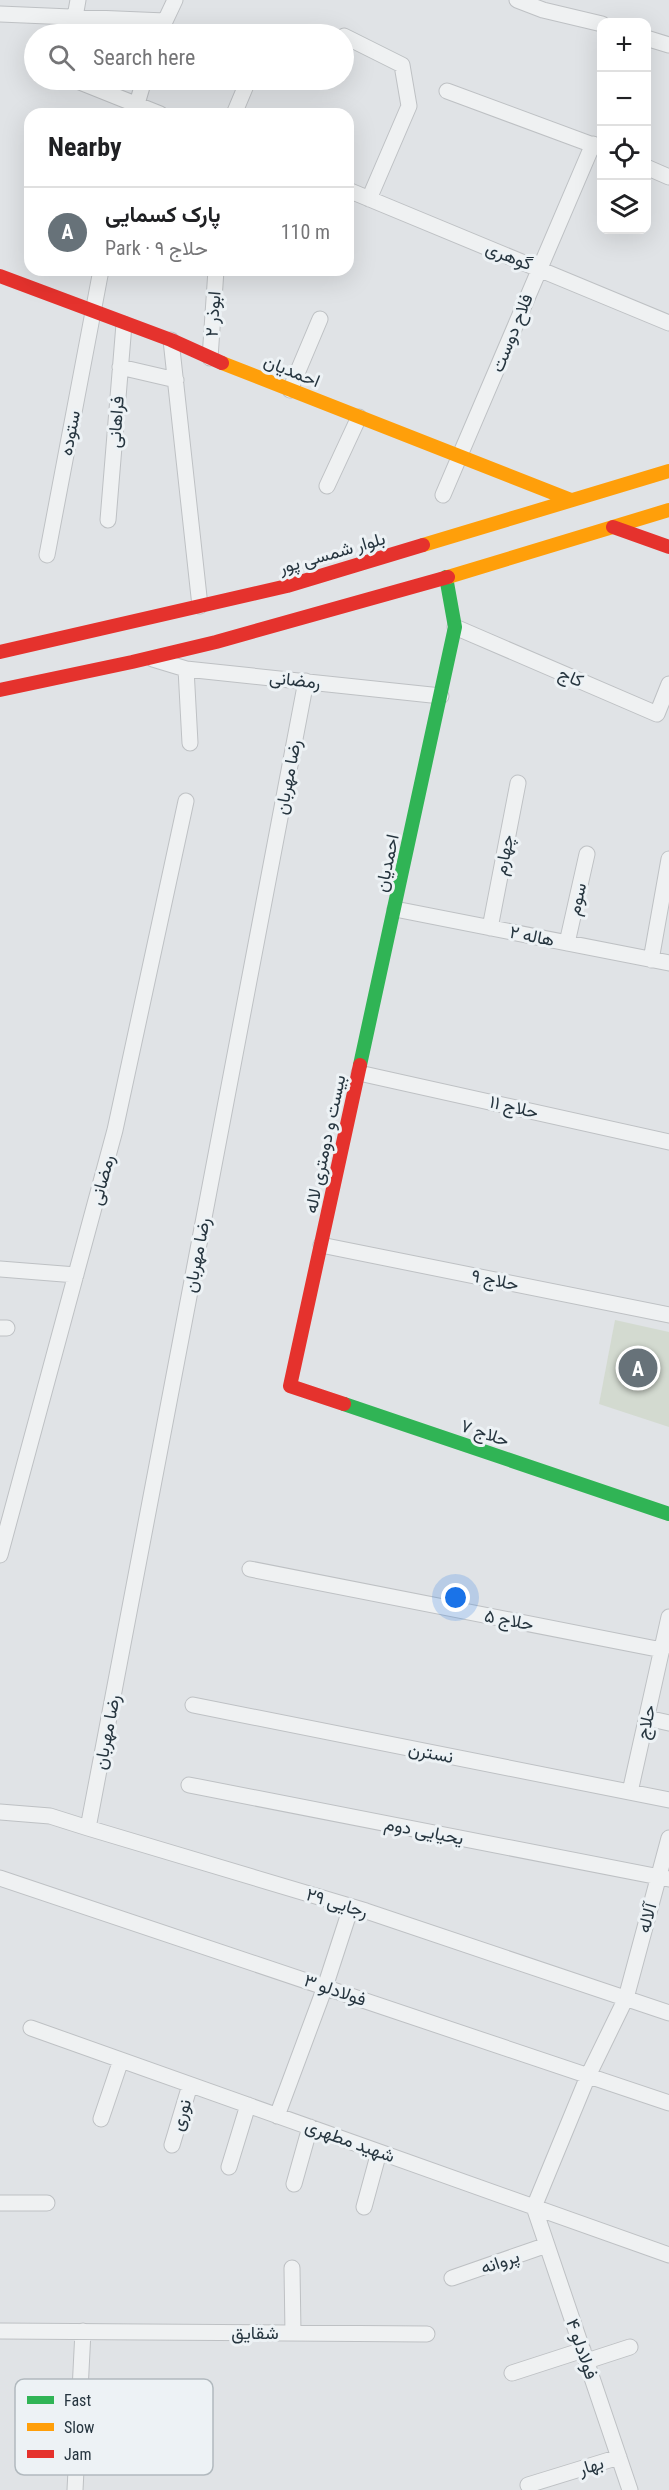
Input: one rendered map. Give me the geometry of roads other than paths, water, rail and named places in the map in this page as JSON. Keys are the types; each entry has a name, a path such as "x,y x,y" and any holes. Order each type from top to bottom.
{"street":[{"path":"74,24 78,0"},
{"path":"164,24 175,0"},
{"path":"517,0 543,10 597,23"},
{"path":"0,14 75,16 133,24"},
{"path":"651,40 669,45"},
{"path":"354,42 402,65 409,106 369,199"},
{"path":"96,90 133,108"},
{"path":"135,108 141,90"},
{"path":"237,108 244,90"},
{"path":"447,91 597,146"},
{"name":"فلاح دوست","path":"443,495 461,457 538,268 597,146"},
{"path":"651,169 669,177"},
{"name":"گوهری","path":"354,193 669,323"},
{"name":"احمدیان","path":"0,276 123,324 171,340 290,390 571,500"},
{"name":"ستوده","path":"47,555 100,276"},
{"name":"ابوذر ۲","path":"210,358 216,276"},
{"path":"290,390 320,319"},
{"name":"فراهانی","path":"108,520 123,324"},
{"path":"171,340 200,606"},
{"path":"120,367 176,380"},
{"path":"327,486 359,417"},
{"name":"بلوار شمسی پور","path":"0,652 287,586 669,471"},
{"path":"0,690 150,658 446,577 669,510"},
{"path":"613,526 669,547"},
{"name":"احمدیان","path":"395,909 455,627 446,577"},
{"name":"کاج","path":"455,627 657,714 669,684"},
{"name":"رمضانی","path":"150,658 186,669 441,696"},
{"path":"186,669 190,743"},
{"name":"رضا مهربان","path":"88,1828 306,681"},
{"name":"چهارم","path":"490,927 518,783"},
{"name":"رمضانی","path":"0,1555 115,1130 186,801"},
{"name":"سوم","path":"567,943 587,854"},
{"path":"651,960 669,859"},
{"name":"هاله ۲","path":"395,909 669,963"},
{"name":"بیست و دومتری لاله","path":"290,1386 395,909"},
{"name":"حلاج ۱۱","path":"359,1073 669,1142"},
{"name":"حلاج ۹","path":"321,1245 669,1315"},
{"path":"0,1269 76,1275"},
{"name":"حلاج ۷","path":"290,1386 669,1514"},
{"name":"حلاج ۵","path":"250,1569 662,1650"},
{"name":"حلاج","path":"630,1792 669,1617"},
{"name":"نسترن","path":"193,1705 669,1800"},
{"path":"646,1718 669,1723"},
{"name":"یحیایی دوم","path":"189,1785 664,1878"},
{"name":"رجایی ۲۹","path":"0,1812 50,1816 351,1907 669,2013"},
{"name":"آلاله","path":"534,2207 588,2076 626,1998 664,1878 669,1838"},
{"name":"فولادلو ۳","path":"0,1878 669,2103"},
{"path":"277,2116 325,1987 351,1907"},
{"name":"شهید مطهری","path":"31,2028 669,2255"},
{"path":"101,2119 121,2060"},
{"name":"نوری","path":"172,2145 190,2085"},
{"path":"230,2168 248,2105"},
{"path":"294,2184 310,2127"},
{"path":"364,2207 379,2152"},
{"path":"0,2203 47,2203"},
{"name":"فولادلو ۴","path":"534,2207 630,2490"},
{"name":"پروانه","path":"452,2278 547,2245"},
{"path":"292,2268 293,2333"},
{"name":"شقایق","path":"0,2331 427,2334"},
{"path":"81,2379 83,2331"},
{"path":"512,2373 630,2347"},
{"name":"بهار","path":"528,2485 619,2457"},
{"path":"75,2490 76,2475"}],"place":[{"name":"پارک کسمایی","path":"638,1368"}]}
